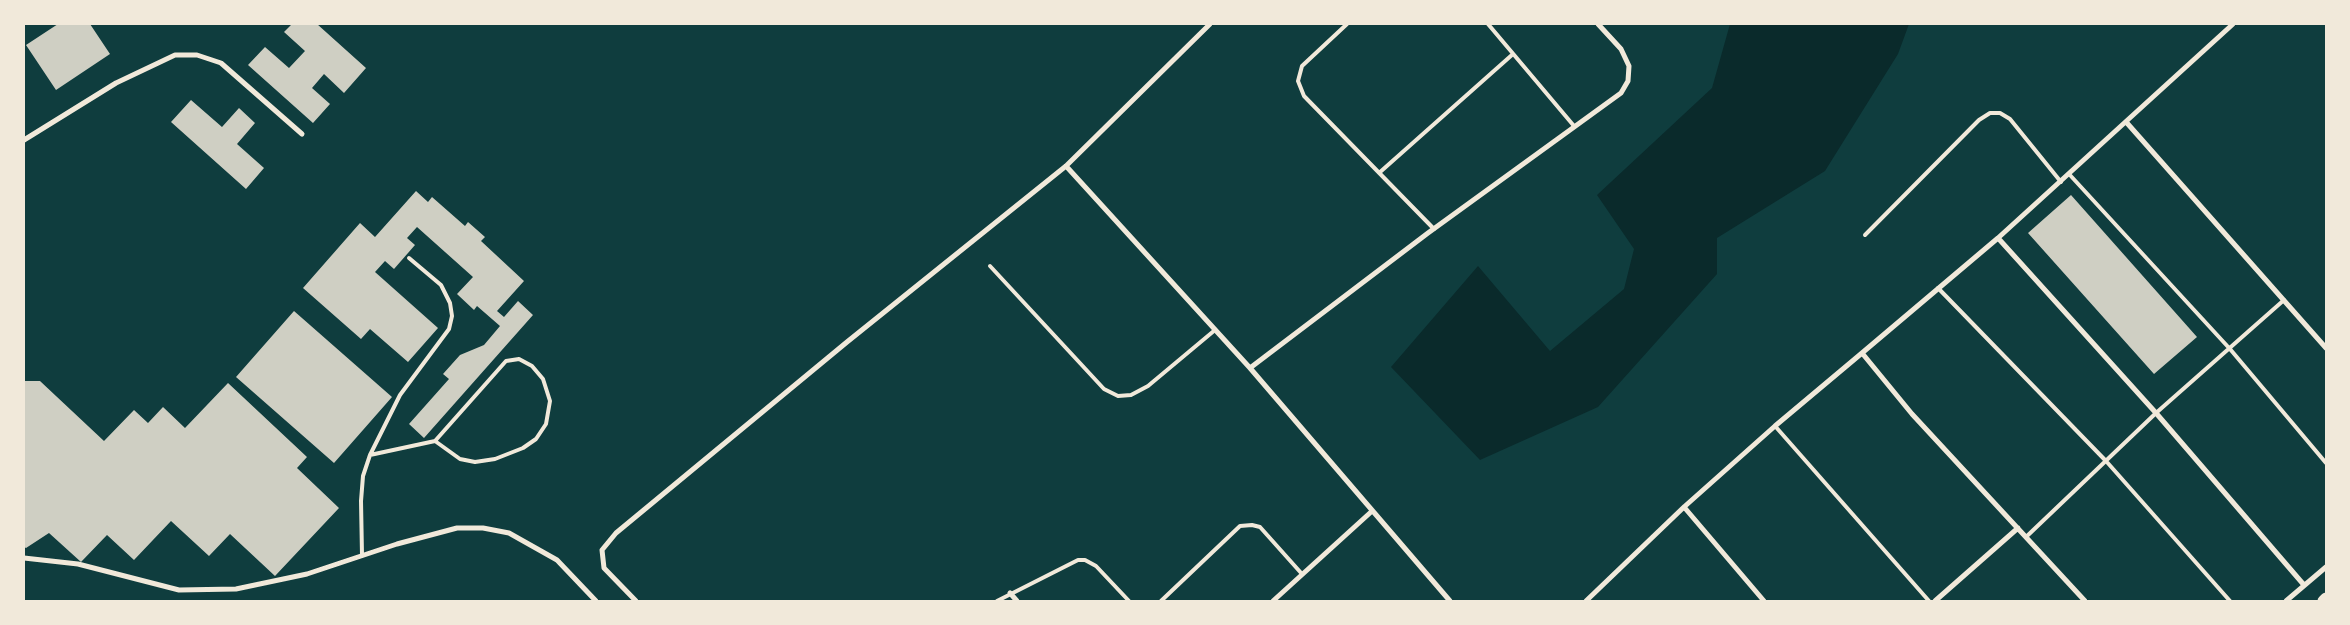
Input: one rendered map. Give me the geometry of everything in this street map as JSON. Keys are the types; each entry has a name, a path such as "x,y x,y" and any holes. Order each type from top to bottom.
{"main road":[{"path":"2323,601 2326,598"}],"street":[{"path":"636,601 604,568 602,550 616,533 846,342 1066,166 1210,24"},
{"path":"1250,368 1434,228 1621,93 1628,81 1629,66 1621,49 1598,24"},
{"path":"1586,601 1684,507 1775,426 1998,238 2233,24"},
{"path":"24,140 116,83 175,56 189,55 197,55 221,63 302,134"},
{"path":"2126,123 2326,348"},
{"path":"1066,166 1250,368 1371,512 1450,601"},
{"path":"1998,238 2156,413 2304,585"},
{"path":"1862,353 1912,414 2084,601"},
{"path":"1684,507 1764,601"},
{"path":"1273,601 1371,512"},
{"path":"24,558 78,564 179,590 236,589 307,574 397,544 457,528 483,528 509,533 557,560 596,601"},
{"path":"1935,601 2018,528"},
{"path":"2286,601 2326,567"},
{"path":"1010,594 1017,601"}],"lane":[{"path":"1348,24 1302,66 1298,81 1304,96 1434,228"},
{"path":"1488,24 1574,126"},
{"path":"1379,172 1513,54"},
{"path":"1865,235 1979,120 1990,113 2000,113 2010,119 2061,182"},
{"path":"2069,174 2230,349 2326,463"},
{"path":"362,555 362,484 370,455 400,395 449,329 452,316 450,303 441,286 409,258"},
{"path":"990,266 1104,389 1118,396 1131,395 1148,386 1215,330"},
{"path":"1938,288 2106,461 2230,601"},
{"path":"2026,537 2156,413 2284,300"},
{"path":"370,455 435,441 506,361 519,359 532,366 543,379 550,401 546,424 536,439 523,448 495,459 476,462 460,459 435,441"},
{"path":"1775,426 1929,601"},
{"path":"1161,601 1240,526 1252,524 1260,528 1302,574"},
{"path":"997,601 1078,560 1085,560 1096,566 1129,601"}],"water":[{"path":"1730,24 1909,24 1898,54 1825,171 1717,238 1717,274 1598,407 1480,460 1391,367 1478,266 1550,351 1624,289 1634,249 1597,195 1712,88"}],"building":[{"path":"58,24 90,24 110,54 56,90 26,45"},
{"path":"292,24 317,24 366,68 344,93 324,74 312,88 330,104 313,123 248,65 265,47 289,68 305,51 284,32"},
{"path":"191,100 222,127 239,108 255,123 237,144 264,168 246,189 171,122"},
{"path":"416,191 428,202 432,197 465,226 468,222 485,237 481,241 524,281 497,311 504,317 518,301 533,315 424,438 409,424 449,379 443,374 460,355 484,345 500,326 477,306 474,310 457,294 473,277 417,227 407,238 415,245 394,269 385,261 375,272 438,328 408,362 370,329 361,339 303,288 360,223 375,237"},
{"path":"2071,195 2197,337 2154,374 2028,233"},
{"path":"294,311 392,397 334,463 236,377"},
{"path":"24,381 40,381 104,441 134,410 148,423 163,407 185,428 228,383 307,457 297,468 339,508 275,576 230,534 209,556 171,521 134,560 107,535 81,562 49,533 26,548 24,547"}]}
